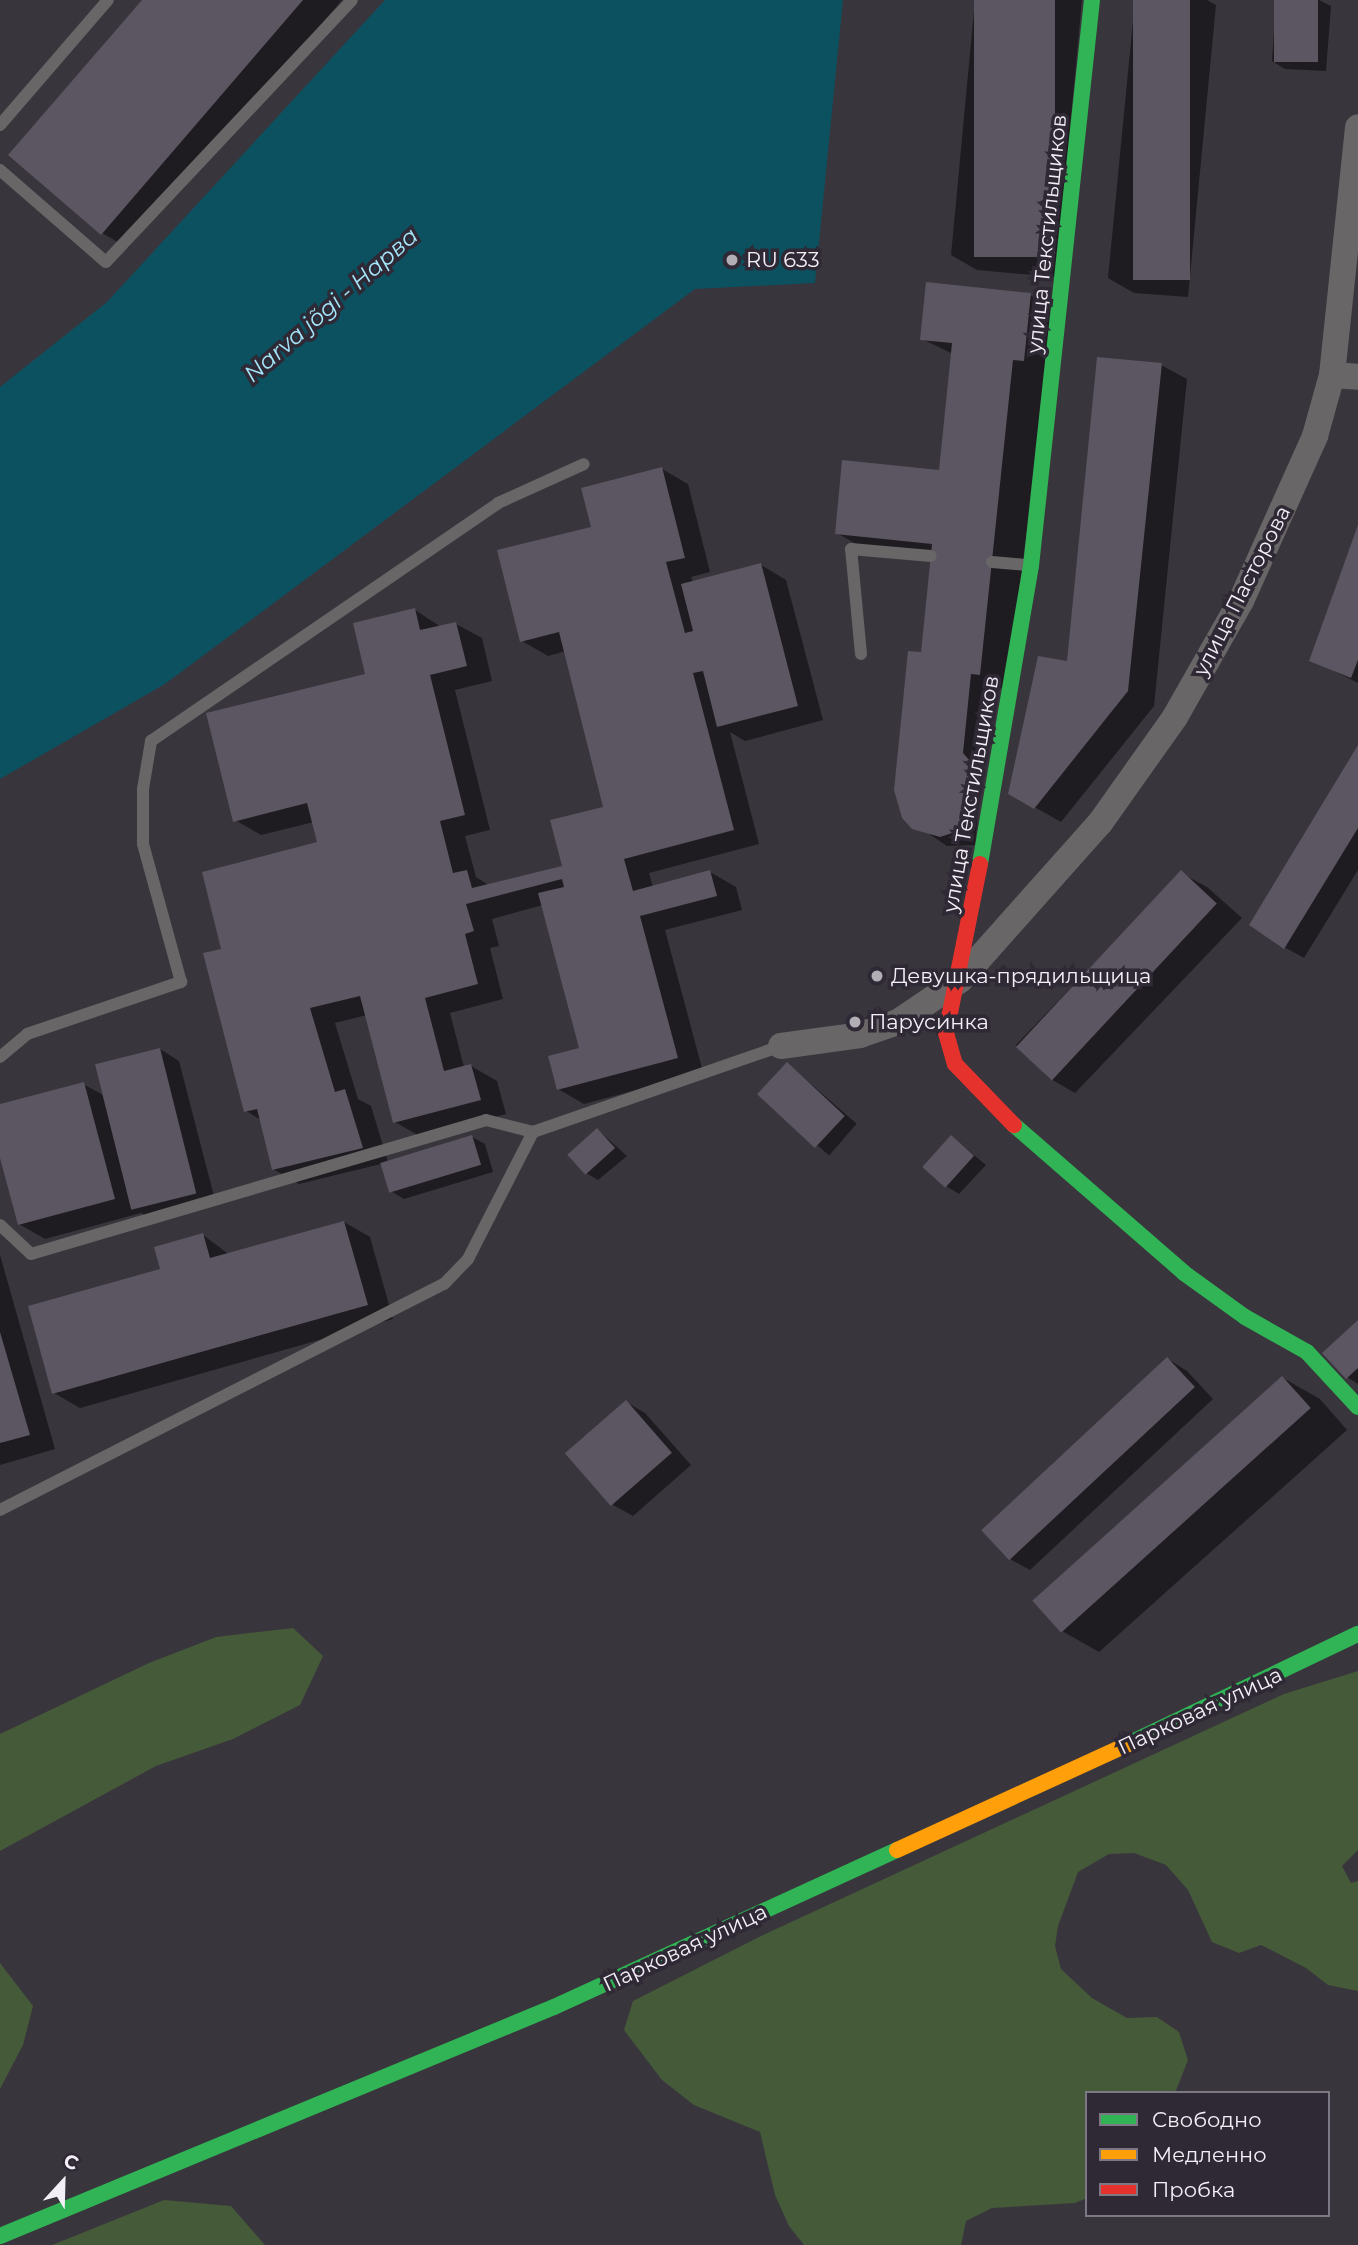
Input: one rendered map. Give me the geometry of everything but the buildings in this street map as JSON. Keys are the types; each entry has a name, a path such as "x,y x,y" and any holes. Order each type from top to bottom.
{"street":[{"name":"улица Текстильщиков","path":"1092,0 1031,566 960,980 946,1033 955,1064 1019,1130 1184,1273 1245,1317 1307,1352 1358,1407"},
{"name":"улица Пасторова","path":"960,980 1100,823 1175,717 1241,601 1297,483 1332,375 1358,127"},
{"path":"1332,375 1358,377"},
{"path":"781,1046 860,1035 898,1022 960,980"},
{"name":"Парковая улица","path":"0,2236 554,2007 1241,1693 1358,1634"}],"lane":[{"path":"0,125 108,0"},
{"path":"0,170 106,262 352,0"},
{"path":"0,1057 27,1034 181,982 143,844 143,789 150,741 498,503 584,464"},
{"path":"861,654 851,549 931,556"},
{"path":"992,562 1031,566"},
{"path":"0,1225 32,1254 486,1121 533,1132 781,1046"},
{"path":"0,1510 444,1284 468,1259 533,1132"}],"green space":[{"path":"293,1628 323,1656 300,1705 233,1739 156,1766 0,1851 0,1734 149,1663 216,1637"},
{"path":"1358,1671 1358,1850 1342,1866 1351,1883 1358,1881 1358,1991 1328,1985 1306,1968 1261,1945 1239,1953 1212,1942 1188,1890 1166,1865 1134,1853 1109,1854 1078,1872 1058,1926 1055,1946 1061,1969 1092,1998 1127,2018 1157,2017 1179,2032 1188,2060 1176,2091 1085,2091 1085,2199 1075,2203 992,2208 966,2221 961,2245 804,2245 789,2226 775,2195 760,2132 694,2105 662,2080 624,2030 633,2001 761,1936 1284,1694"},
{"path":"0,1963 33,2006 23,2045 0,2089"},
{"path":"164,2200 231,2206 265,2245 52,2245"}],"water":[{"name":"Narva jõgi - Нарва","path":"385,0 843,0 815,283 695,289 165,684 0,779 0,387 107,302"}],"traffic: fast":[{"path":"980,864 1031,566 1092,0"},
{"path":"1014,1125 1184,1273 1245,1317 1307,1352 1358,1407"},
{"path":"1128,1744 1358,1634"},
{"path":"0,2236 554,2007 897,1850"}],"traffic: slow":[{"path":"897,1850 1128,1744"}],"traffic: jam":[{"path":"980,864 946,1033 955,1064 1014,1125"}],"place":[{"name":"RU 633","path":"732,260"},
{"name":"Девушка-прядильщица","path":"877,976"},
{"name":"Парусинка","path":"855,1022"}]}
